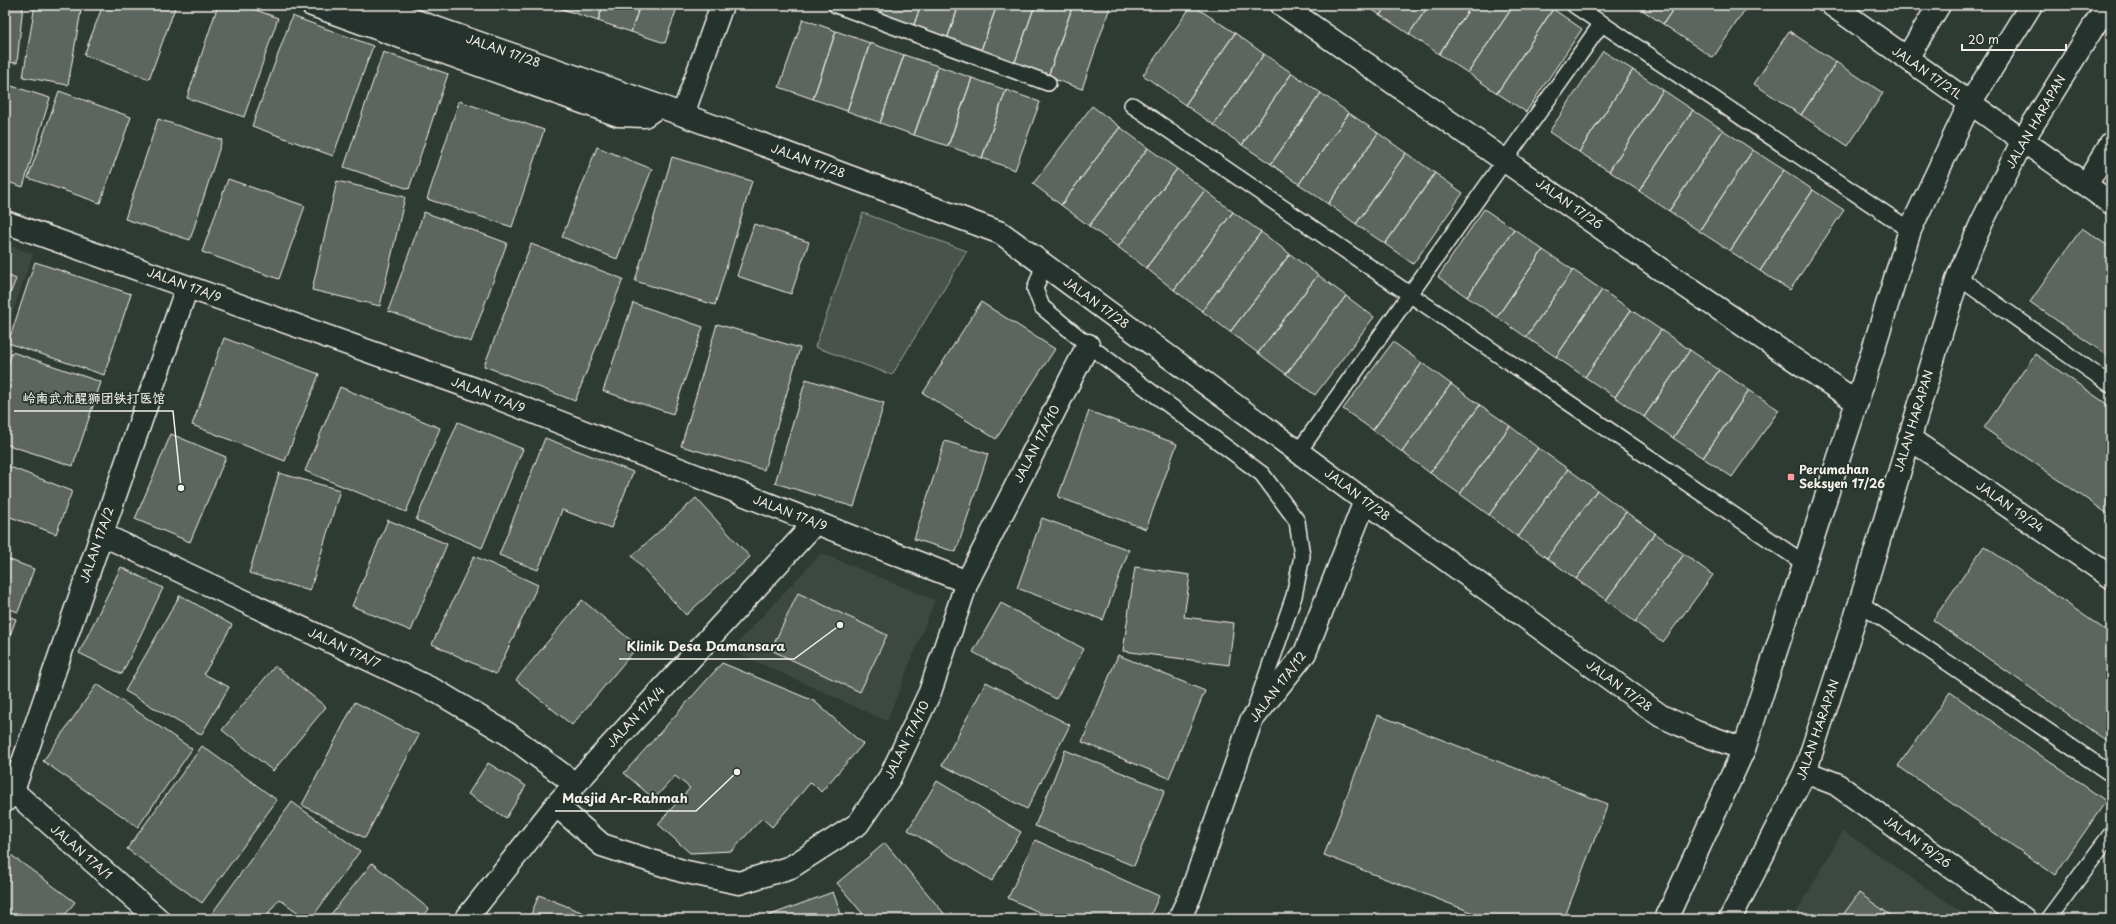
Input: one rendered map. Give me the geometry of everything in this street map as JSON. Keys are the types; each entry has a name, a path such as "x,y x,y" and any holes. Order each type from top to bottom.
{"street":[{"path":"312,5 618,115 644,116 659,106"},
{"name":"JALAN 17/28","path":"370,5 683,114 1001,233 1365,501 1661,716 1696,732 1744,749"},
{"path":"683,114 722,5"},
{"name":"JALAN 17/26","path":"1282,5 1657,267 1857,402"},
{"name":"JALAN 17/21L","path":"1832,5 2111,203"},
{"path":"1907,58 1939,5"},
{"path":"1666,919 1744,749 1857,402 1910,230 1970,103 2031,5"},
{"name":"JALAN HARAPAN","path":"1730,919 1806,772 1860,602 1958,277 1982,222 2023,140 2107,5"},
{"path":"2086,185 2111,143"},
{"name":"JALAN 17A/9","path":"5,222 472,388 967,582"},
{"name":"JALAN 17A/2","path":"8,792 101,534 187,287"},
{"name":"JALAN 17A/10","path":"556,805 602,845 682,871 739,883 791,868 858,824 890,777 930,692 967,582 1088,345"},
{"name":"JALAN 19/24","path":"1909,438 2111,577"},
{"name":"JALAN 17A/12","path":"1179,919 1190,896 1251,721 1305,653 1365,501"},
{"name":"JALAN 17A/4","path":"466,919 556,805 816,523"},
{"name":"JALAN 17A/7","path":"101,534 436,691 508,734 575,784"},
{"name":"JALAN 19/26","path":"1806,772 1836,784 2024,919"},
{"name":"JALAN 17A/1","path":"8,792 158,919"}],"lane":[{"path":"836,5 1048,83"},
{"path":"1574,5 1910,230"},
{"path":"1299,451 1504,159 1602,23"},
{"path":"1132,105 1804,564"},
{"path":"1044,264 1035,289 1042,307 1088,345 1262,474 1297,521 1302,556 1294,596 1251,721"},
{"path":"1958,277 2111,385"},
{"path":"1860,602 2111,774"},
{"path":"2048,919 2111,834"}],"shaded area":[{"path":"863,213 967,251 892,375 815,347"},
{"path":"5,244 33,254 5,334"},
{"path":"821,553 935,600 887,721 731,650"},
{"path":"1843,831 1972,919 1793,919"}],"building":[{"path":"5,5 23,5 17,63 5,62"},
{"path":"35,5 82,5 68,85 23,77"},
{"path":"103,5 176,5 149,79 84,55"},
{"path":"218,5 242,5 278,18 244,117 187,98"},
{"path":"551,5 566,5 565,10"},
{"path":"566,5 603,5 598,21 565,10"},
{"path":"603,5 640,5 631,32 598,21"},
{"path":"640,5 678,5 665,43 631,32"},
{"path":"845,5 883,5 879,18"},
{"path":"883,5 921,5 912,30 879,18"},
{"path":"921,5 959,5 946,42 912,30"},
{"path":"959,5 997,5 980,53 946,42"},
{"path":"997,5 1035,5 1014,65 980,53"},
{"path":"1035,5 1073,5 1048,77 1014,65"},
{"path":"1073,5 1105,5 1110,7 1082,89 1048,77"},
{"path":"1192,5 1235,33 1185,105 1143,75"},
{"path":"1365,5 1387,5 1380,15"},
{"path":"1387,5 1429,5 1409,34 1380,15"},
{"path":"1429,5 1472,5 1439,54 1409,34"},
{"path":"1472,5 1514,5 1468,73 1439,54"},
{"path":"1514,5 1548,5 1553,9 1497,93 1468,73"},
{"path":"1635,5 1676,5 1663,24"},
{"path":"1676,5 1742,5 1746,8 1713,58 1663,24"},
{"path":"1553,9 1582,29 1526,112 1497,93"},
{"path":"292,16 373,46 333,156 252,126"},
{"path":"803,19 836,31 813,99 779,87"},
{"path":"836,31 870,43 847,111 813,99"},
{"path":"1789,31 1836,62 1801,115 1754,84"},
{"path":"1235,33 1264,54 1214,125 1185,105"},
{"path":"870,43 904,55 880,123 847,111"},
{"path":"1603,51 1633,70 1579,152 1549,132"},
{"path":"383,52 448,74 409,189 344,167"},
{"path":"1264,54 1292,73 1242,145 1214,125"},
{"path":"904,55 938,66 914,135 880,123"},
{"path":"1836,62 1883,93 1848,146 1801,115"},
{"path":"938,66 972,78 948,146 914,135"},
{"path":"1633,70 1663,90 1609,171 1579,152"},
{"path":"1292,73 1321,93 1271,164 1242,145"},
{"path":"972,78 1006,90 982,158 948,146"},
{"path":"5,84 50,98 23,187 5,181"},
{"path":"1006,90 1040,102 1015,170 982,158"},
{"path":"1663,90 1693,110 1639,191 1609,171"},
{"path":"59,91 131,117 100,203 28,178"},
{"path":"1321,93 1349,113 1299,184 1271,164"},
{"path":"459,101 544,130 512,227 427,199"},
{"path":"1092,106 1120,127 1061,205 1033,184"},
{"path":"1693,110 1723,130 1669,211 1639,191"},
{"path":"1349,113 1378,133 1328,204 1299,184"},
{"path":"158,119 222,140 190,240 125,219"},
{"path":"1120,127 1148,148 1089,226 1061,205"},
{"path":"1723,130 1753,150 1699,231 1669,211"},
{"path":"1378,133 1406,153 1356,224 1328,204"},
{"path":"597,147 652,169 617,259 562,237"},
{"path":"1148,148 1177,169 1118,247 1089,226"},
{"path":"1753,150 1784,170 1730,251 1699,231"},
{"path":"1406,153 1435,173 1385,244 1356,224"},
{"path":"672,157 752,181 715,305 635,281"},
{"path":"1177,169 1205,190 1146,268 1118,247"},
{"path":"1784,170 1813,190 1760,271 1730,251"},
{"path":"1435,173 1463,193 1413,264 1385,244"},
{"path":"228,179 305,206 279,279 202,252"},
{"path":"337,181 405,197 380,306 312,290"},
{"path":"1205,190 1233,212 1174,290 1146,268"},
{"path":"1813,190 1844,210 1790,290 1760,271"},
{"path":"1484,209 1514,229 1467,297 1438,277"},
{"path":"424,212 507,243 471,342 388,311"},
{"path":"1233,212 1261,232 1202,311 1174,290"},
{"path":"754,224 809,242 791,294 737,276"},
{"path":"2082,228 2111,248 2111,358 2030,302"},
{"path":"1514,229 1543,250 1497,317 1467,297"},
{"path":"1261,232 1290,254 1230,332 1202,311"},
{"path":"531,244 623,279 575,401 484,366"},
{"path":"1543,250 1573,270 1526,337 1497,317"},
{"path":"1290,254 1318,275 1258,353 1230,332"},
{"path":"35,262 131,294 104,375 8,343"},
{"path":"1573,270 1602,290 1556,357 1526,337"},
{"path":"5,274 16,279 5,306"},
{"path":"1318,275 1346,296 1286,374 1258,353"},
{"path":"1602,290 1631,310 1585,377 1556,357"},
{"path":"1346,296 1374,317 1315,395 1286,374"},
{"path":"981,302 1055,349 996,439 923,393"},
{"path":"633,303 703,327 673,414 603,391"},
{"path":"1631,310 1661,330 1615,397 1585,377"},
{"path":"717,324 800,348 764,470 681,446"},
{"path":"1661,330 1690,350 1644,417 1615,397"},
{"path":"224,338 319,374 285,461 192,425"},
{"path":"1393,342 1422,363 1373,430 1343,409"},
{"path":"1690,350 1719,370 1673,438 1644,417"},
{"path":"12,352 101,382 73,466 5,444 5,374"},
{"path":"2035,354 2111,407 2111,516 1984,428"},
{"path":"1422,363 1451,384 1402,452 1373,430"},
{"path":"1719,370 1749,390 1703,458 1673,438"},
{"path":"806,379 884,403 854,507 775,483"},
{"path":"1451,384 1480,405 1430,473 1402,452"},
{"path":"340,387 440,428 406,512 305,471"},
{"path":"1749,390 1779,410 1732,477 1703,458"},
{"path":"1480,405 1510,426 1460,494 1430,473"},
{"path":"1089,411 1177,444 1146,529 1058,497"},
{"path":"458,422 523,449 482,548 416,520"},
{"path":"1510,426 1538,448 1489,515 1460,494"},
{"path":"171,434 226,457 190,542 135,519"},
{"path":"545,438 633,472 611,528 562,510 538,570 499,555"},
{"path":"945,441 988,454 956,552 914,539"},
{"path":"1538,448 1568,469 1518,537 1489,515"},
{"path":"5,465 72,491 56,534 5,515"},
{"path":"1568,469 1597,490 1547,558 1518,537"},
{"path":"279,473 340,490 310,591 249,573"},
{"path":"1597,490 1626,512 1576,579 1547,558"},
{"path":"696,498 750,557 686,615 632,556"},
{"path":"1626,512 1655,533 1606,600 1576,579"},
{"path":"1042,518 1129,550 1103,620 1017,588"},
{"path":"388,520 447,544 411,631 352,606"},
{"path":"1655,533 1684,554 1635,622 1606,600"},
{"path":"1984,546 2111,634 2111,744 1933,620"},
{"path":"1684,554 1713,575 1663,642 1635,622"},
{"path":"474,556 538,585 496,674 432,644"},
{"path":"5,558 34,569 18,612 5,607"},
{"path":"121,567 163,588 122,674 79,653"},
{"path":"1135,567 1190,575 1184,617 1234,623 1229,665 1123,651"},
{"path":"798,593 887,635 860,692 771,650"},
{"path":"180,595 232,625 204,674 229,687 201,735 125,691"},
{"path":"582,600 638,646 572,725 516,680"},
{"path":"1001,603 1084,649 1056,699 973,652"},
{"path":"5,615 16,619 5,649"},
{"path":"1118,655 1205,691 1169,778 1082,742"},
{"path":"722,663 814,701 863,744 821,792 811,782 772,827 762,818 732,851 690,853 658,824 690,788 675,776 654,799 624,773"},
{"path":"275,666 326,707 273,771 222,730"},
{"path":"986,682 1070,725 1027,809 942,765"},
{"path":"97,684 192,749 138,827 43,761"},
{"path":"1950,692 2106,801 2055,875 1898,766"},
{"path":"355,702 419,735 365,838 302,805"},
{"path":"1378,715 1608,804 1564,919 1489,919 1324,855"},
{"path":"202,746 277,800 202,903 127,849"},
{"path":"1065,750 1165,790 1134,866 1035,826"},
{"path":"488,763 526,786 506,818 468,794"},
{"path":"937,781 1021,832 992,881 908,830"},
{"path":"292,802 360,851 311,919 307,919 279,899 264,919 208,919"},
{"path":"1035,840 1159,896 1149,919 1054,919 1008,898"},
{"path":"885,843 947,917 944,919 867,919 837,883"},
{"path":"7,852 75,902 62,919 5,919 5,854"},
{"path":"372,863 429,909 421,919 327,919"},
{"path":"833,892 843,919 766,919 765,917"},
{"path":"1859,893 1896,919 1840,919"},
{"path":"539,895 591,916 590,919 529,919"}],"place":[{"name":"Perumahan Seksyen 17/26","path":"1791,477"},
{"name":"岭南武术醒狮团铁打医馆","path":"181,488"},
{"name":"Klinik Desa Damansara","path":"840,625"},
{"name":"Masjid Ar-Rahmah","path":"737,772"}]}
